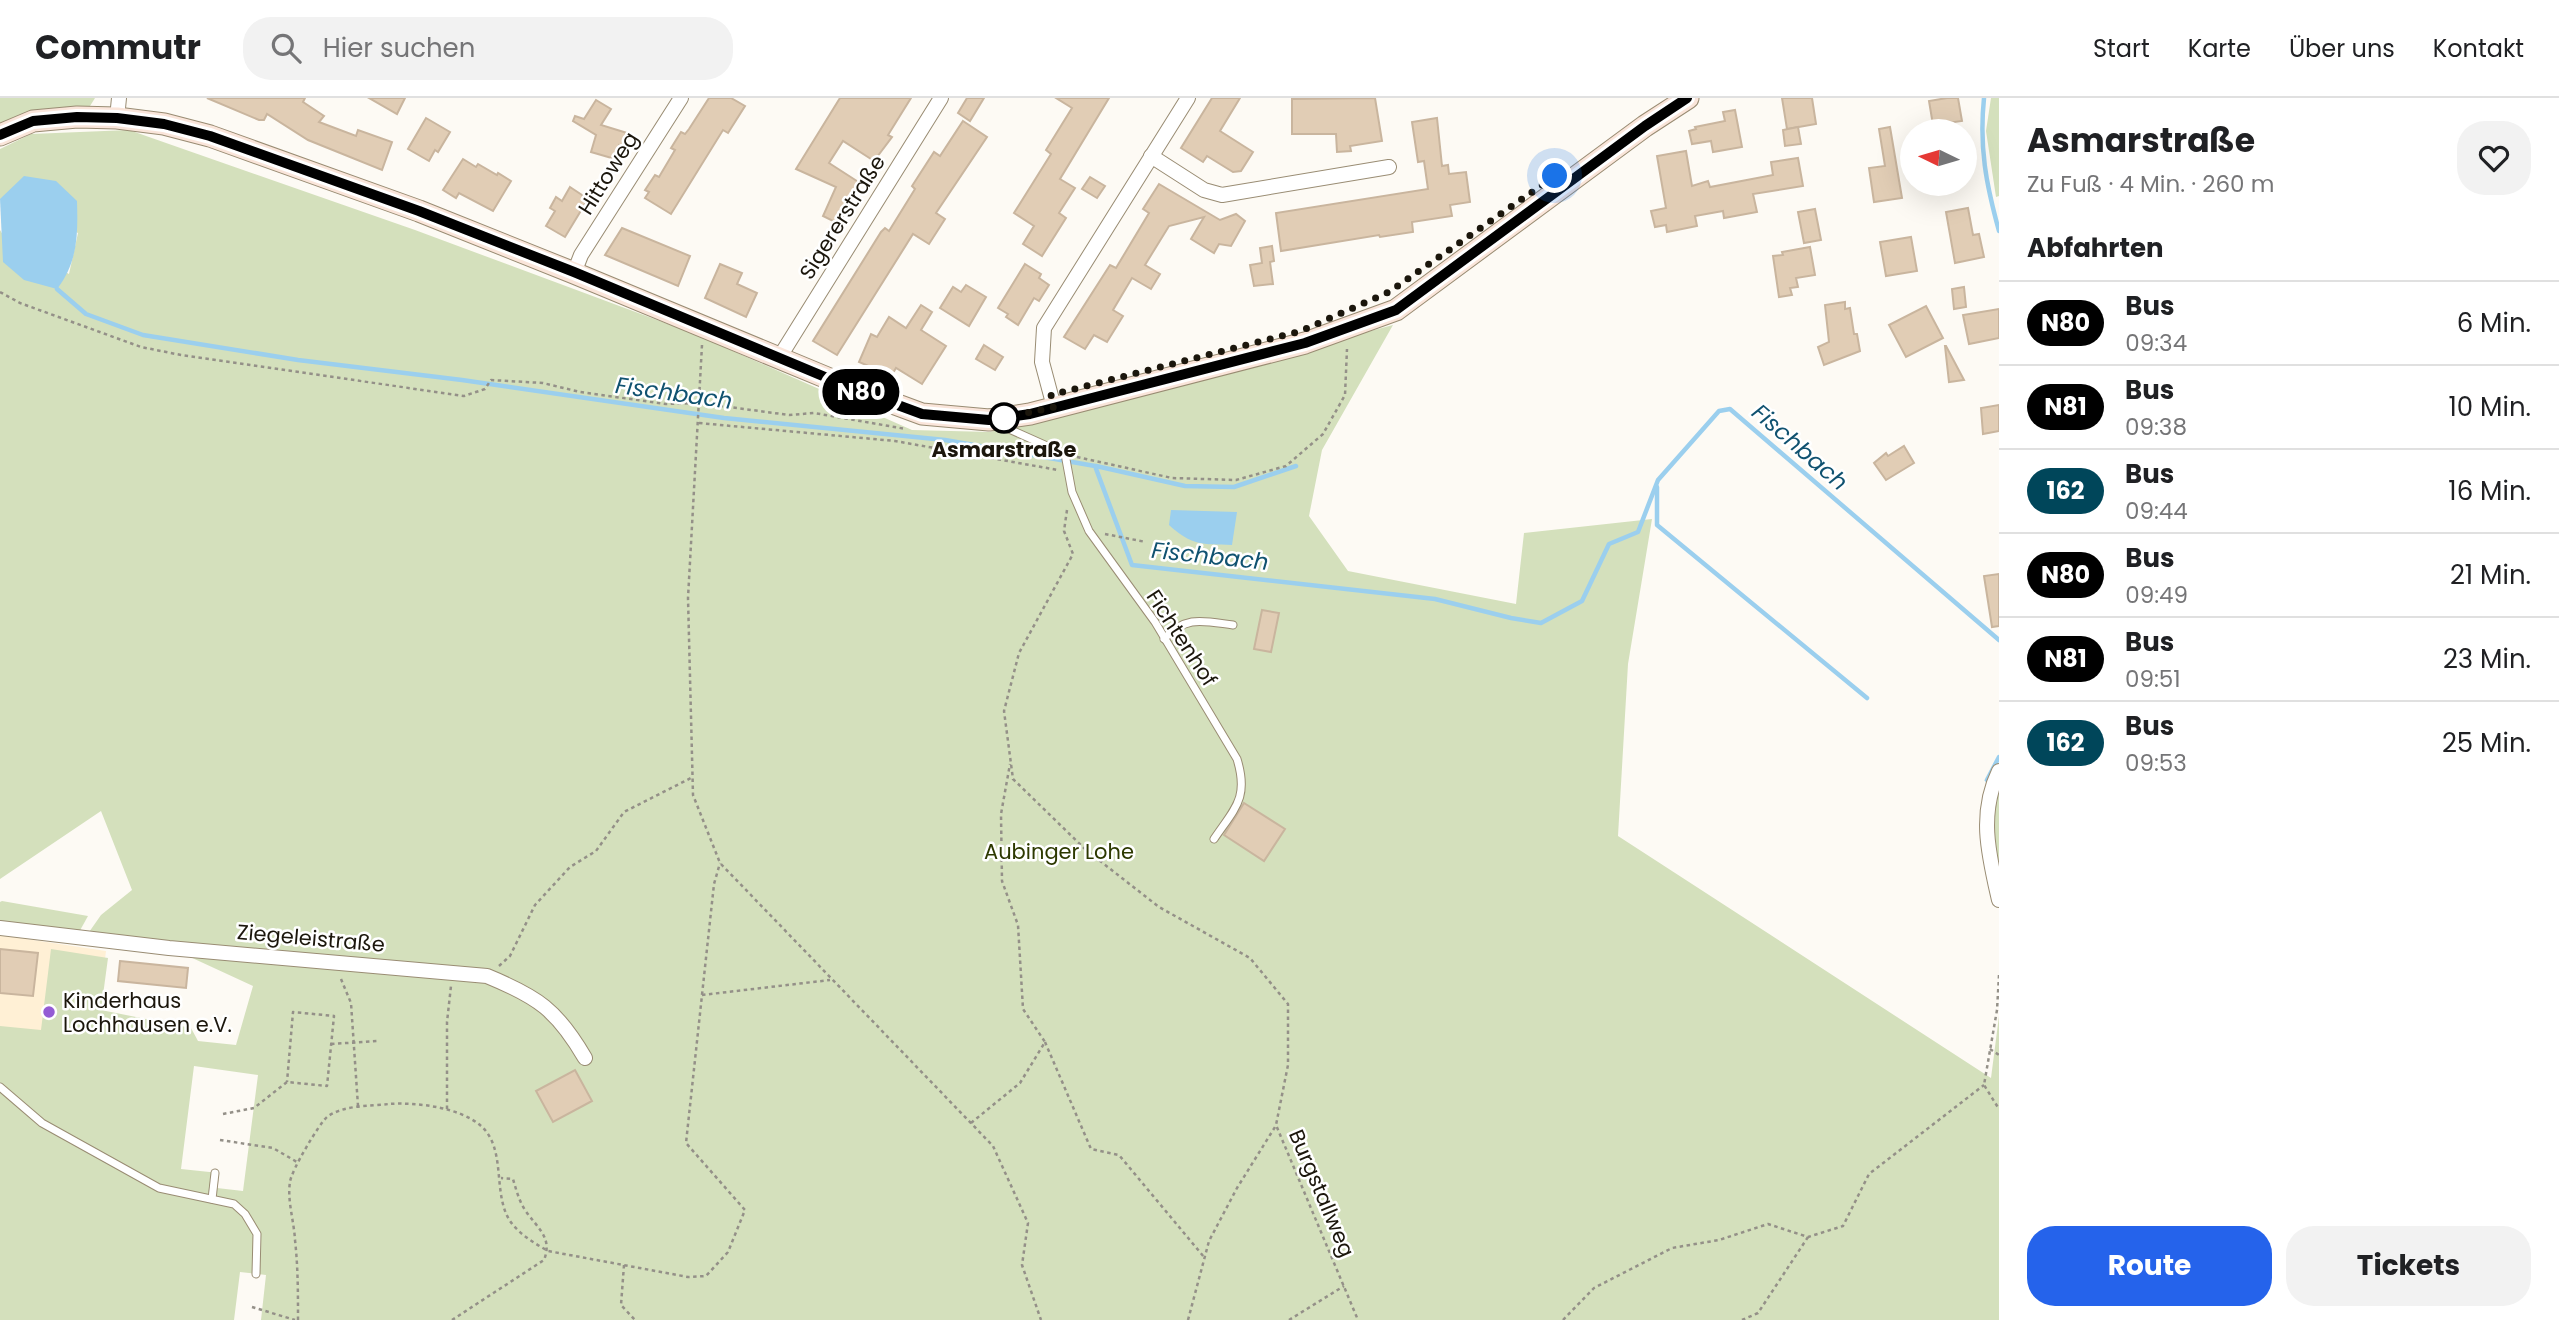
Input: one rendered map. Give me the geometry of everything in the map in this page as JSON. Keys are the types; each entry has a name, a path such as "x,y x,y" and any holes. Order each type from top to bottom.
{"main road":[{"path":"0,135 33,121 77,117 118,108 210,136 419,211 922,414 989,420 1054,407 1305,343 1396,310 1645,126 1688,98"}],"street":[{"name":"Hittoweg","path":"574,272 581,255 681,98"},
{"name":"Sigererstraße","path":"779,358 941,98"},
{"path":"1054,407 1042,362 1044,328 1188,98"},
{"path":"1151,156 1204,190 1222,195 1389,167"},
{"path":"1999,771 1988,801 1986,825 1989,856 1999,900"},
{"name":"Ziegeleistraße","path":"0,928 169,947 487,976 517,989 545,1006 568,1029 585,1058"}],"lane":[{"path":"989,420 1065,454"},
{"name":"Fichtenhof","path":"1065,454 1072,492 1089,531 1164,639 1237,759 1241,772 1242,797 1214,839"},
{"path":"1164,639 1176,626 1197,621 1233,625"},
{"path":"0,1087 42,1123 159,1188 234,1204 245,1214 257,1234 256,1274"},
{"path":"212,1199 215,1173"}],"path":[{"path":"0,292 20,303 141,347 427,392 464,396 485,388 491,380 543,383 580,392 666,404 699,404 789,415 814,413 912,430"},
{"path":"703,326 688,598 693,795 720,863 993,1146 1028,1223 1022,1265 1041,1320"},
{"path":"1065,454 1172,478 1236,480 1286,467 1323,434 1345,395 1347,328"},
{"path":"699,422 895,441 1068,472"},
{"name":"Burgstallweg","path":"1067,504 1064,531 1073,554 1019,653 1004,711 1013,779 1086,850 1159,907 1250,958 1288,1004 1288,1065 1276,1125 1358,1320"},
{"path":"1110,535 1146,542"},
{"path":"1010,760 1002,814 1002,881 1018,926 1023,1009 1045,1042 1091,1149 1119,1155 1205,1257"},
{"path":"487,976 510,956 535,905 570,867 596,850 624,812 691,778"},
{"path":"252,1307 297,1320 295,1238 290,1181 297,1163 327,1117 358,1106 406,1103 447,1110 481,1125 494,1142 499,1178 510,1220 534,1243 548,1251 688,1277 706,1276 728,1252 745,1210 686,1143 714,884 720,863"},
{"path":"334,961 351,1003 358,1106"},
{"path":"447,1110 447,1022 453,973"},
{"path":"1999,975 1997,1010 1984,1085 1999,1108"},
{"path":"702,996 831,980"},
{"path":"223,1114 254,1108 287,1082 327,1086 334,1016 293,1012 287,1082"},
{"path":"331,1044 378,1041"},
{"path":"971,1124 1020,1083 1045,1042"},
{"path":"1990,1049 1999,1055"},
{"path":"1563,1320 1594,1288 1672,1248 1719,1240 1768,1224 1808,1237 1843,1226 1869,1174 1984,1085"},
{"path":"1188,1320 1209,1241 1237,1188 1276,1125"},
{"path":"220,1140 273,1148 297,1163"},
{"path":"452,1320 544,1260 548,1251 548,1241 524,1209 513,1178 499,1178"},
{"path":"1742,1320 1758,1313 1808,1237"},
{"path":"624,1265 621,1305 635,1320"},
{"path":"1289,1320 1344,1286"}],"shaded area":[{"name":"Kinderhaus Lochhausen e.V.","path":"0,935 106,951 91,1072 0,1073"}],"green space":[{"path":"0,98 95,98 90,106 29,115 0,125"},
{"path":"1991,98 1999,98 1999,196 1996,197 1986,131"},
{"name":"Aubinger Lohe","path":"129,130 415,230 692,333 912,430 990,432 1393,325 1322,450 1309,516 1348,571 1516,604 1524,533 1652,519 1628,664 1618,836 1991,1078 1999,1016 1999,1320 261,1320 266,1275 240,1272 234,1320 0,1320 0,1026 41,1030 51,949 108,958 101,1010 191,1028 198,1041 236,1045 253,986 188,956 87,935 101,915 132,890 101,811 0,879 0,230 3,235 69,274 78,233 0,199 0,149 31,134","holes":["194,1066 258,1075 243,1191 217,1188 219,1173 181,1169"]},
{"path":"1999,781 1999,886 1994,859 1992,820"},
{"path":"2,901 88,916 78,934 0,923"}],"water":[{"path":"24,176 56,181 77,201 77,236 73,258 57,289 24,280 3,262 0,199"},
{"path":"1171,510 1237,512 1232,545 1205,544 1184,537 1169,525"}],"building":[{"path":"207,98 305,98 303,102 324,116 319,122 356,136 358,130 392,142 382,170 308,140 267,114 264,120 259,120"},
{"path":"369,98 405,98 397,114"},
{"path":"709,98 731,98 745,106 728,133 723,130 671,214 645,198 649,192 645,190 655,175 659,177 675,150 671,148 681,132 685,134"},
{"path":"840,98 911,98 888,135 892,137 874,161 843,141 829,163 860,183 839,224 823,216 836,187 796,169"},
{"path":"967,98 984,98 970,121 958,113"},
{"path":"1056,98 1109,98 1060,179 1075,188 1059,213 1066,218 1042,256 1023,244 1034,226 1014,213 1051,154 1046,150 1072,108"},
{"path":"1212,98 1240,98 1220,131 1253,152 1241,171 1233,172 1207,156 1203,162 1181,148"},
{"path":"1375,98 1382,141 1350,146 1351,151 1337,152 1336,134 1292,134 1292,99"},
{"path":"1782,98 1812,98 1816,124 1787,129"},
{"path":"1958,98 1962,119 1932,119 1929,101"},
{"path":"596,100 611,109 601,125 627,133 623,146 619,145 615,159 591,152 596,135 573,121 575,116 584,119"},
{"path":"1735,110 1742,147 1713,152 1711,141 1692,144 1689,131 1696,129 1695,127 1725,121 1723,112"},
{"path":"426,118 450,132 429,161 408,149"},
{"path":"1437,118 1442,166 1448,165 1449,174 1466,172 1470,202 1450,205 1452,216 1412,222 1413,232 1281,251 1276,213 1428,189 1424,161 1418,162 1412,122"},
{"path":"963,121 987,137 936,213 945,219 929,244 913,234 837,355 813,341 881,232 885,228 889,231 915,189 912,186 934,152 940,156"},
{"path":"1798,127 1801,144 1785,146 1783,130"},
{"path":"1890,127 1902,198 1874,202 1869,168 1885,166 1879,129"},
{"path":"1686,151 1692,186 1708,181 1710,187 1773,175 1771,162 1798,158 1803,186 1753,194 1757,212 1724,218 1723,211 1695,216 1697,226 1667,232 1666,225 1655,227 1651,211 1666,208 1657,156"},
{"path":"463,159 511,181 493,211 459,193 456,198 443,190"},
{"path":"1090,177 1105,186 1097,198 1082,189"},
{"path":"1159,184 1220,220 1236,214 1245,221 1231,246 1219,244 1214,253 1191,239 1204,217 1169,226 1145,265 1160,274 1151,289 1132,278 1113,310 1123,316 1107,342 1094,335 1085,349 1064,337 1110,265 1116,268 1149,213 1143,209"},
{"path":"570,187 588,199 565,237 546,226 555,211 550,208 556,197 562,201"},
{"path":"1968,208 1973,235 1979,234 1984,257 1955,263 1946,212"},
{"path":"1815,209 1821,240 1804,243 1798,212"},
{"path":"622,228 690,256 678,286 605,255"},
{"path":"1911,237 1917,271 1886,276 1880,242"},
{"path":"1272,246 1274,261 1270,262 1273,284 1254,286 1250,265 1262,263 1260,248"},
{"path":"1810,247 1815,275 1796,278 1798,287 1790,288 1792,295 1779,297 1773,256"},
{"path":"720,264 742,273 737,284 757,293 746,317 705,298"},
{"path":"1025,264 1041,274 1039,278 1049,285 1039,301 1034,298 1018,325 998,308"},
{"path":"966,285 986,297 969,326 940,308 953,287 961,292"},
{"path":"1964,287 1966,307 1954,309 1952,289"},
{"path":"1845,302 1845,309 1850,308 1860,351 1824,365 1818,347 1829,342 1825,305"},
{"path":"921,305 932,312 921,330 946,346 922,384 896,368 893,373 888,371 887,374 859,362 871,334 877,337 889,317 906,328"},
{"path":"1926,306 1943,338 1906,357 1889,325"},
{"path":"1999,309 1999,338 1969,344 1963,315"},
{"path":"984,345 1003,357 995,370 976,359"},
{"path":"1946,346 1964,380 1949,382"},
{"path":"1999,405 1999,431 1983,434 1981,408"},
{"path":"1904,446 1914,463 1886,480 1874,463 1886,453 1888,456"},
{"path":"1999,574 1999,626 1992,627 1984,576"},
{"path":"1262,610 1279,613 1271,652 1254,649"},
{"path":"1244,803 1285,829 1264,861 1224,835"},
{"path":"0,949 38,953 33,996 0,993"},
{"path":"120,961 188,968 186,988 118,981"},
{"path":"575,1070 592,1101 553,1122 536,1091"}],"waterway":[{"path":"1984,98 1982,133 1985,165 1999,231"},
{"name":"Fischbach","path":"57,289 86,314 143,335 298,360 462,380 724,418 945,440 1095,466 1132,565 1435,599 1541,623 1582,601 1609,544 1638,532 1658,480 1719,411 1730,409 1999,640"},
{"path":"1096,466 1185,486 1234,487 1296,466"},
{"path":"1657,487 1657,525 1867,698"},
{"path":"1987,780 1999,757"}],"bus line":[{"name":"N80","path":"0,135 33,121 77,117 117,118 164,124 210,136 419,211 897,405 922,414 989,420 1030,414 1305,343 1396,310 1687,98"}],"place":[{"name":"Asmarstraße","path":"1004,418"},
{"name":"Kinderhaus Lochhausen e.V.","path":"49,1012"}],"route":[{"path":"1004,418 1054,407 1051,395 1301,331 1389,292 1555,176"}]}
